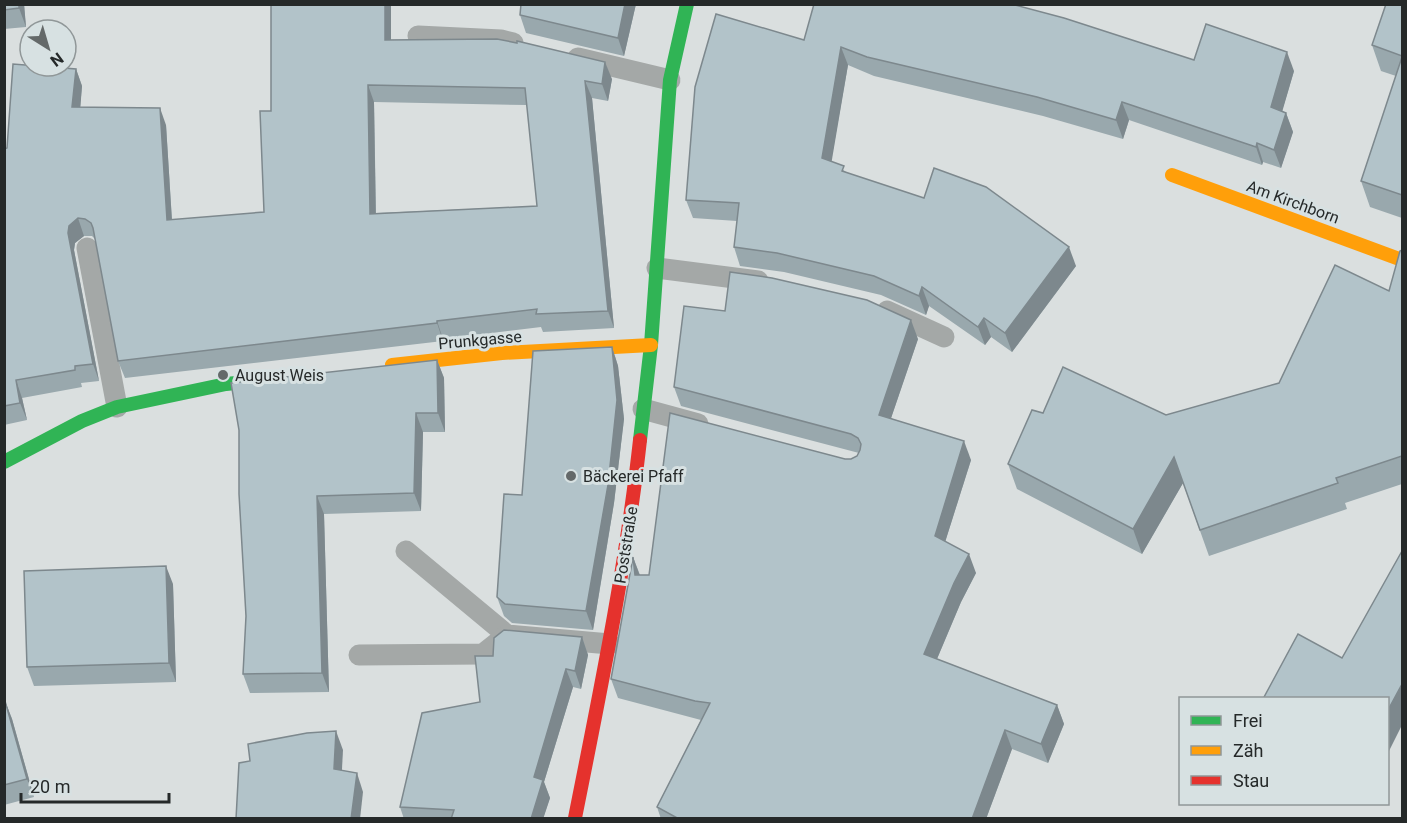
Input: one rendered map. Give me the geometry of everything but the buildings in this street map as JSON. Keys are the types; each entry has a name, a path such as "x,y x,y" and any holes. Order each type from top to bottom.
{"main road":[{"name":"Poststraße","path":"575,819 610,644 633,507 651,345 670,80 687,4"},
{"name":"Am Kirchborn","path":"1172,175 1402,260"},
{"name":"Prunkgasse","path":"376,367 502,353 651,345"},
{"path":"4,462 82,421 117,407 226,384 284,378"}],"lane":[{"path":"418,36 501,40 536,48"},
{"path":"559,53 670,80"},
{"path":"87,248 117,407"},
{"path":"657,268 781,284"},
{"path":"867,305 878,307 944,337"},
{"path":"643,409 717,429"},
{"path":"406,551 507,635 610,644"},
{"path":"359,655 483,654 507,635"}],"traffic: fast":[{"path":"640,440 651,345 670,80 687,4"},
{"path":"4,462 82,421 117,407 226,384 275,379"}],"traffic: slow":[{"path":"1172,175 1402,260"},
{"path":"392,365 502,353 651,345"}],"traffic: jam":[{"path":"575,818 620,582 640,440"}],"place":[{"name":"August Weis","path":"223,375"},
{"name":"Bäckerei Pfaff","path":"571,476"}]}
